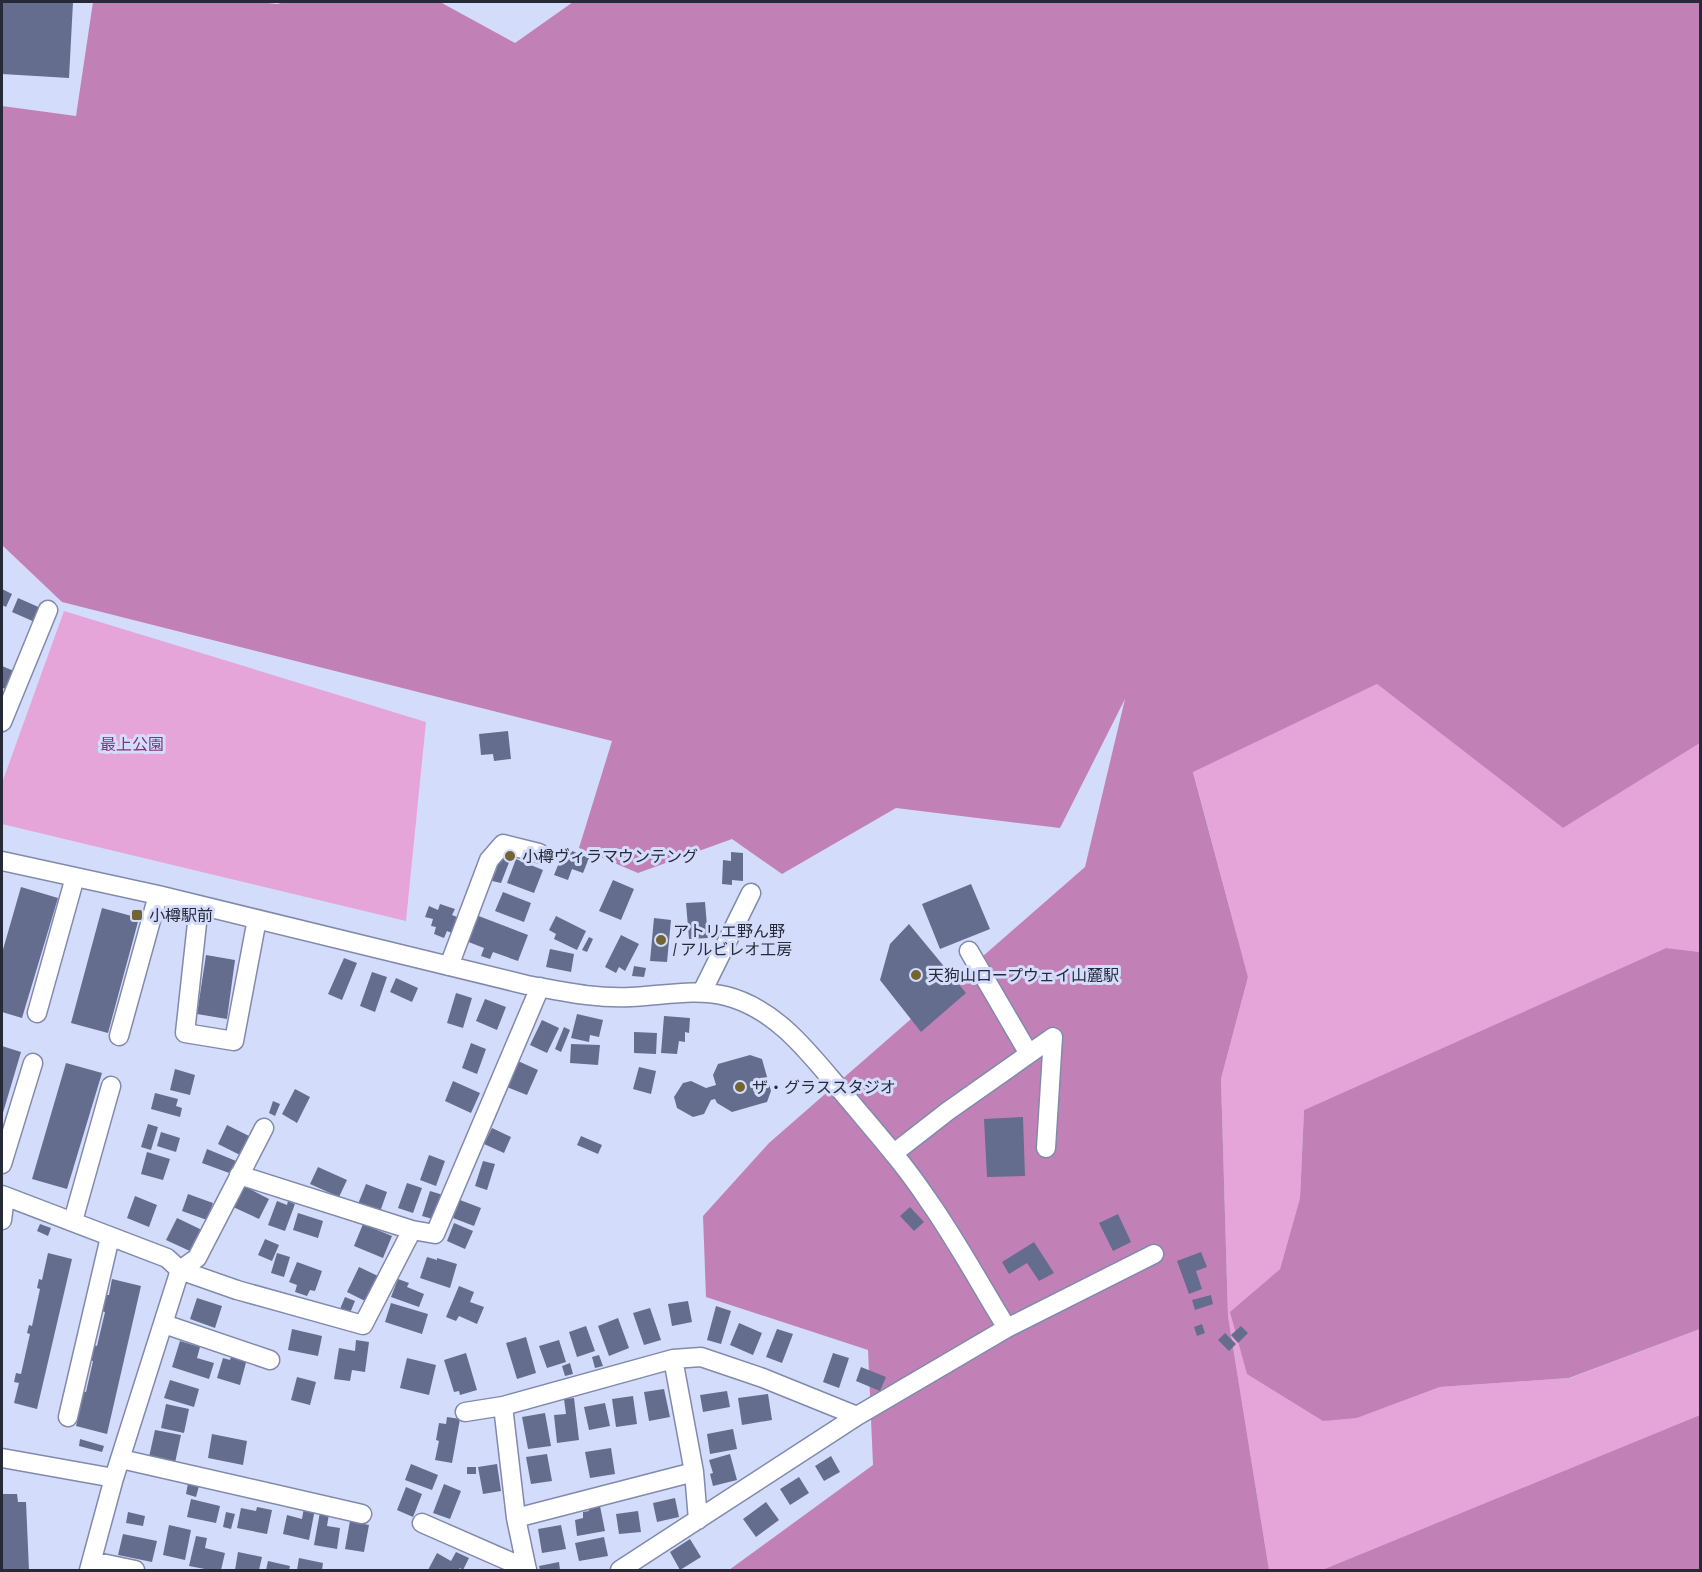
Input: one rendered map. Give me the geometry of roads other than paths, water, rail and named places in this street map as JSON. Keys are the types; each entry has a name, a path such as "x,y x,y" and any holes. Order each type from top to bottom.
{"street":[{"path":"2,722 48,610"},
{"path":"449,966 489,860 504,844 539,853"},
{"path":"2,861 158,895 540,987 584,995 629,998 702,992 726,996 750,1005 777,1022 802,1045 894,1153 929,1201 1007,1328"},
{"path":"37,1013 75,877"},
{"path":"702,992 751,893"},
{"path":"119,1036 158,895"},
{"path":"199,905 185,1033 234,1041 257,919"},
{"path":"969,951 1029,1054"},
{"path":"239,1175 412,1230 435,1234 540,987"},
{"path":"894,1153 948,1111 1053,1037 1046,1148"},
{"path":"2,1164 33,1063"},
{"path":"73,1221 111,1086"},
{"path":"135,1570 90,1566 114,1478 180,1270 197,1258 264,1128"},
{"path":"2,1220 3,1196 167,1258 180,1270 237,1290 363,1325 412,1230"},
{"path":"68,1417 110,1237"},
{"path":"620,1570 857,1416 1007,1328 1154,1254"},
{"path":"164,1324 270,1360"},
{"path":"465,1412 503,1406 673,1359 701,1357 763,1378 857,1416"},
{"path":"673,1359 694,1472 698,1520"},
{"path":"503,1406 516,1518 527,1570"},
{"path":"2,1458 114,1478"},
{"path":"121,1459 362,1514"},
{"path":"516,1518 694,1472"},
{"path":"422,1522 527,1570"}],"place":[{"name":"小樽ヴィラマウンテング","path":"510,856"},
{"name":"小樽駅前","path":"137,915"},
{"name":"アトリエ野ん野 / アルビレオ工房","path":"661,940"},
{"name":"天狗山ロープウェイ山麓駅","path":"916,975"},
{"name":"ザ・グラススタジオ","path":"740,1087"}],"park label":[{"name":"最上公園","path":"132,744"}]}
